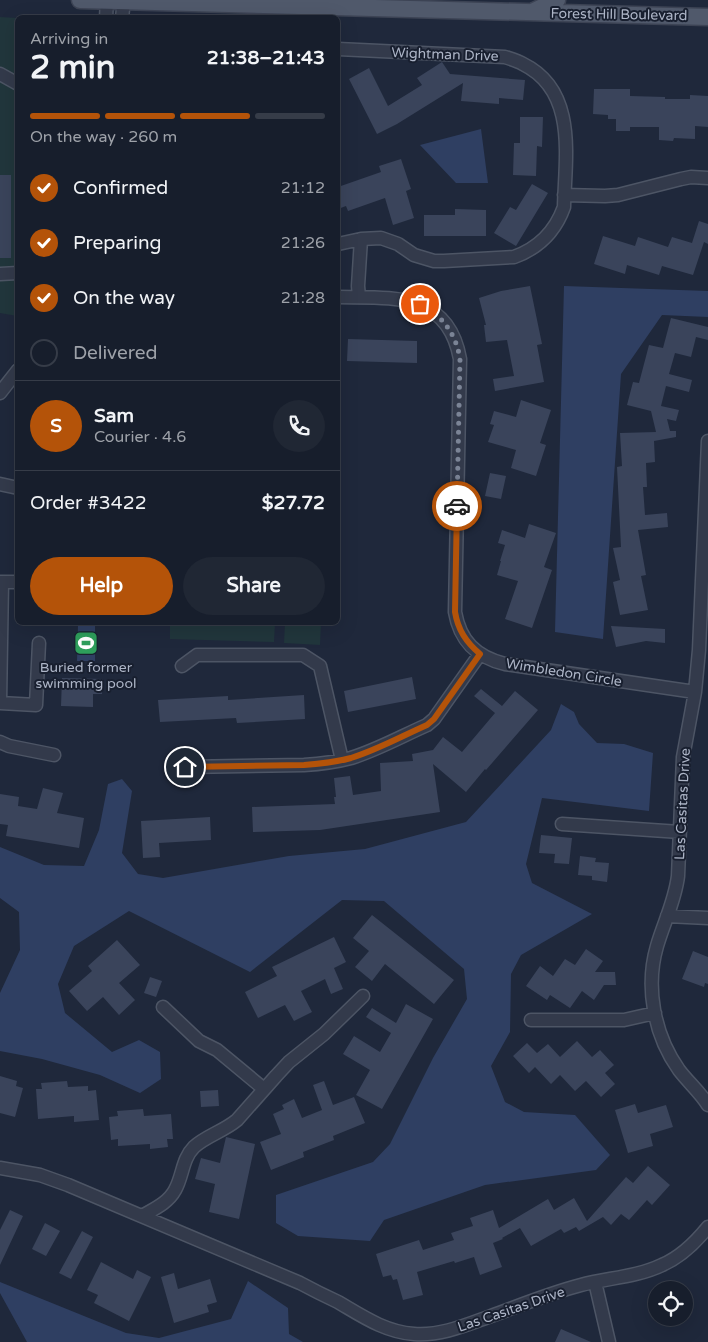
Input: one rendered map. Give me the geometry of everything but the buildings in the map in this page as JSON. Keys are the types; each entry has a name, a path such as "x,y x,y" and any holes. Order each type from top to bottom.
{"main road":[{"name":"Forest Hill Boulevard","path":"80,0 107,0 123,6 532,12 708,17"},
{"path":"532,12 557,0"}],"street":[{"path":"106,15 107,0"},
{"name":"Wightman Drive","path":"340,49 505,57 532,69 552,89 563,116 566,135 564,207 557,224 546,239 531,250 514,257 434,261 414,254 389,240 372,238 340,244"},
{"path":"0,74 15,82"},
{"path":"564,195 618,195 691,177 708,178"},
{"path":"360,298 358,286 361,239"},
{"path":"0,274 15,273"},
{"name":"Wimbledon Circle","path":"340,297 403,299 420,304 436,313 442,319 456,342 460,359 455,612 456,622 465,640 480,654 504,664 695,692"},
{"path":"0,393 15,374"},
{"path":"695,692 699,650 708,441"},
{"path":"0,484 15,487"},
{"path":"15,582 1,582 0,704 36,705 39,644"},
{"path":"185,767 322,764 366,752 427,725 440,712 480,654"},
{"path":"182,666 197,655 303,655 320,666 342,760"},
{"name":"Las Casitas Drive","path":"695,692 683,757 677,886 657,946 652,989 654,1013 667,1050 678,1069 708,1105"},
{"path":"0,742 9,746 54,755"},
{"path":"562,824 680,832"},
{"path":"667,916 708,918"},
{"path":"142,1216 169,1199 175,1191 188,1155 194,1148 237,1120 289,1062 324,1034 363,996"},
{"path":"162,1007 199,1041 217,1050 264,1089"},
{"path":"531,1020 624,1020 654,1013"},
{"name":"Las Casitas Drive","path":"0,1168 40,1175 142,1216 300,1283 371,1322 388,1329 406,1333 433,1334 450,1330 551,1294 662,1266 685,1252 708,1227"},
{"path":"595,1282 609,1342"}],"green space":[{"path":"0,17 15,18 15,316 0,313"},
{"path":"170,625 275,625 274,642 170,639"},
{"path":"285,625 321,625 320,645 284,643"}],"water":[{"path":"481,129 488,183 456,183 420,145"},
{"path":"564,286 708,291 708,317 662,315 621,374 603,639 555,632"},
{"name":"Buried former swimming pool","path":"78,625 95,625 95,661 77,661"},
{"path":"561,704 574,712 579,724 597,743 624,744 653,753 649,811 542,798 526,864 532,883 592,914 521,955 511,974 510,1032 491,1066 505,1102 524,1112 575,1115 610,1155 596,1170 485,1185 384,1220 370,1241 298,1236 276,1223 276,1195 373,1162 390,1144 433,1058 467,999 464,969 384,901 342,900 250,972 129,911 74,946 58,984 65,1013 112,1052 139,1040 160,1052 161,1079 140,1093 100,1075 42,1059 0,1051 0,993 20,950 19,912 0,898 0,847 44,865 84,866 99,830 108,784 122,779 132,791 122,853 138,874 163,878 289,856 365,849 466,822 551,730"},
{"path":"248,1281 288,1308 289,1334 303,1342 27,1342 0,1293 0,1282 126,1333 159,1338 231,1319"}],"way so far":[{"path":"420,304 436,313 448,326 459,350 457,506"}],"place":[{"name":"Buried former swimming pool","path":"86,643"}],"route":[{"path":"185,767 322,764 366,752 427,725 434,719 480,654 465,640 456,622 457,506"}]}
